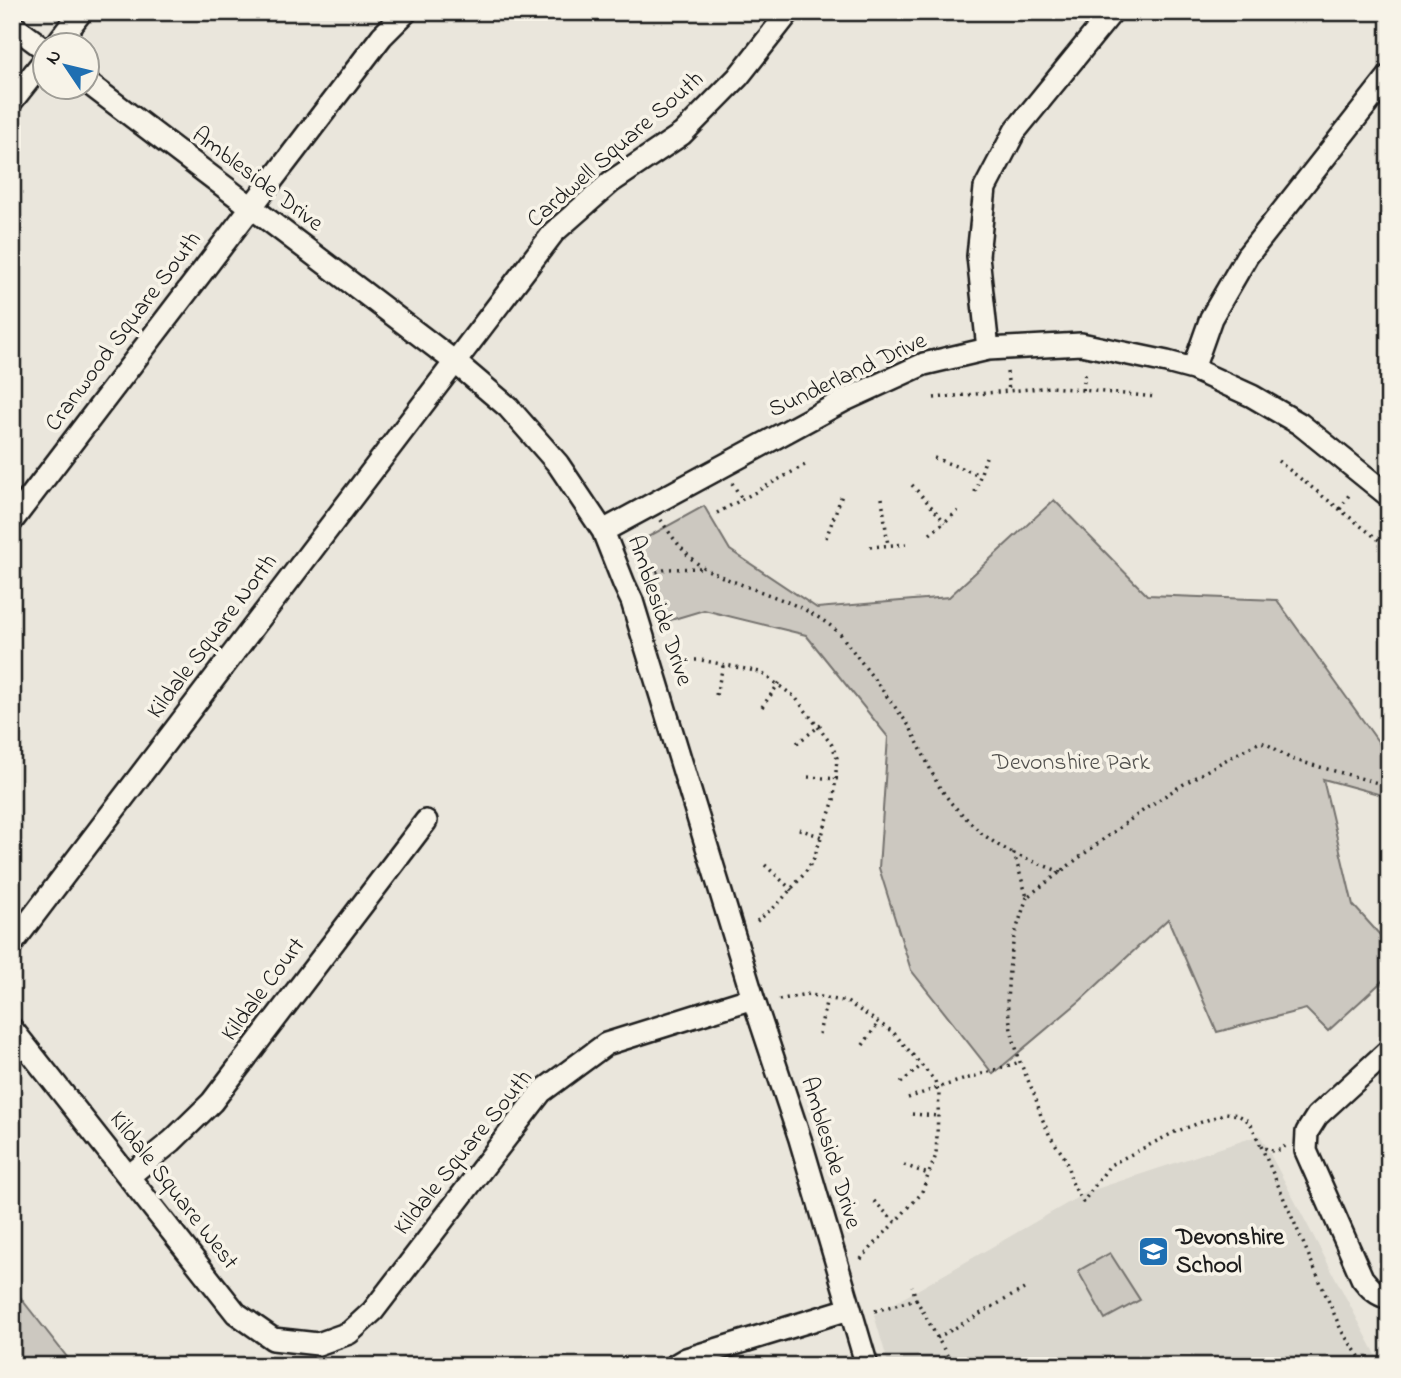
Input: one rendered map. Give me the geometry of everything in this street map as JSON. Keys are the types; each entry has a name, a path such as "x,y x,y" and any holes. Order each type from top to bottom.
{"street":[{"path":"66,32 81,12"},
{"name":"Cranwood Square South","path":"12,521 383,36 406,12"},
{"name":"Cardwell Square South","path":"455,362 554,232 611,182 682,134 738,77 789,12"},
{"path":"988,349 978,256 985,188 1015,131 1112,12"},
{"path":"12,25 32,40"},
{"path":"12,101 32,76"},
{"path":"1193,369 1211,318 1247,256 1389,76"},
{"name":"Ambleside Drive","path":"102,93 455,362 508,407 558,464 603,531 632,601 753,999 800,1139 867,1366"},
{"name":"Sunderland Drive","path":"603,531 843,401 924,365 988,349 1082,344 1193,369 1252,396 1300,424 1388,493"},
{"name":"Kildale Square North","path":"12,944 455,362"},
{"name":"Kildale Court","path":"129,1176 172,1141 212,1102 426,821"},
{"name":"Kildale Square South","path":"318,1344 349,1333 373,1311 541,1092 606,1044 753,999"},
{"name":"Kildale Square West","path":"12,1030 236,1313 273,1339 318,1344"},
{"path":"1389,1050 1317,1116 1307,1132 1306,1151 1362,1278 1370,1289 1389,1298"},
{"path":"674,1366 686,1359 849,1309"}],"path":[{"path":"1007,372 1009,391"},
{"path":"1083,390 1085,372"},
{"path":"934,398 1051,387 1156,397"},
{"path":"975,492 986,457"},
{"path":"934,458 981,475"},
{"path":"1278,461 1389,548"},
{"path":"717,513 805,465"},
{"path":"733,483 742,499"},
{"path":"912,485 945,522"},
{"path":"826,538 842,495"},
{"path":"1340,509 1349,495"},
{"path":"882,498 888,546"},
{"path":"653,504 671,535 702,568 793,605 829,623 910,727 938,785 952,804 981,833 998,845 1061,872"},
{"path":"930,534 958,511"},
{"path":"870,547 906,544"},
{"path":"624,584 667,569 702,568"},
{"path":"674,660 723,663 760,672 779,683 820,726 837,758 838,779 834,800 814,858 805,873 777,905 756,922"},
{"path":"716,695 723,663"},
{"path":"762,707 779,683"},
{"path":"797,743 820,726"},
{"path":"1027,897 1146,809 1219,763 1260,742 1270,745 1291,760 1389,786"},
{"path":"808,777 838,779"},
{"path":"799,829 823,838"},
{"path":"1014,854 1027,897 1014,937 1009,970 1007,1002 1012,1030 1020,1062 1041,1116 1050,1136 1065,1158 1073,1185 1083,1202 1111,1165 1175,1132 1226,1112 1238,1115 1250,1122 1342,1332 1366,1366"},
{"path":"765,865 791,889"},
{"path":"779,1000 806,994 848,1002 893,1032 935,1081 939,1094 936,1155 929,1175 921,1194 860,1260"},
{"path":"819,1034 827,998"},
{"path":"863,1045 879,1023"},
{"path":"908,1098 1020,1062"},
{"path":"901,1083 922,1065"},
{"path":"912,1114 938,1116"},
{"path":"1260,1144 1269,1151 1281,1150 1290,1141"},
{"path":"904,1165 929,1175"},
{"path":"874,1201 895,1222"},
{"path":"912,1286 953,1366"},
{"path":"937,1338 1024,1289"},
{"path":"875,1311 916,1298"}],"shaded area":[{"name":"Devonshire School","path":"1260,1135 1382,1366 889,1366 874,1315 1087,1192"}],"green space":[{"name":"Devonshire Park","path":"1054,500 1147,595 1277,600 1389,757 1389,797 1323,779 1353,905 1389,945 1389,975 1328,1031 1306,1009 1217,1032 1168,919 1081,1000 993,1074 911,970 879,868 888,737 806,635 704,610 664,622 638,548 644,539 704,506 730,550 817,608 949,597"},
{"path":"1110,1253 1140,1300 1105,1319 1078,1271"},
{"path":"12,1287 74,1366 12,1366"}],"place":[{"name":"Devonshire School","path":"1153,1252"}]}
